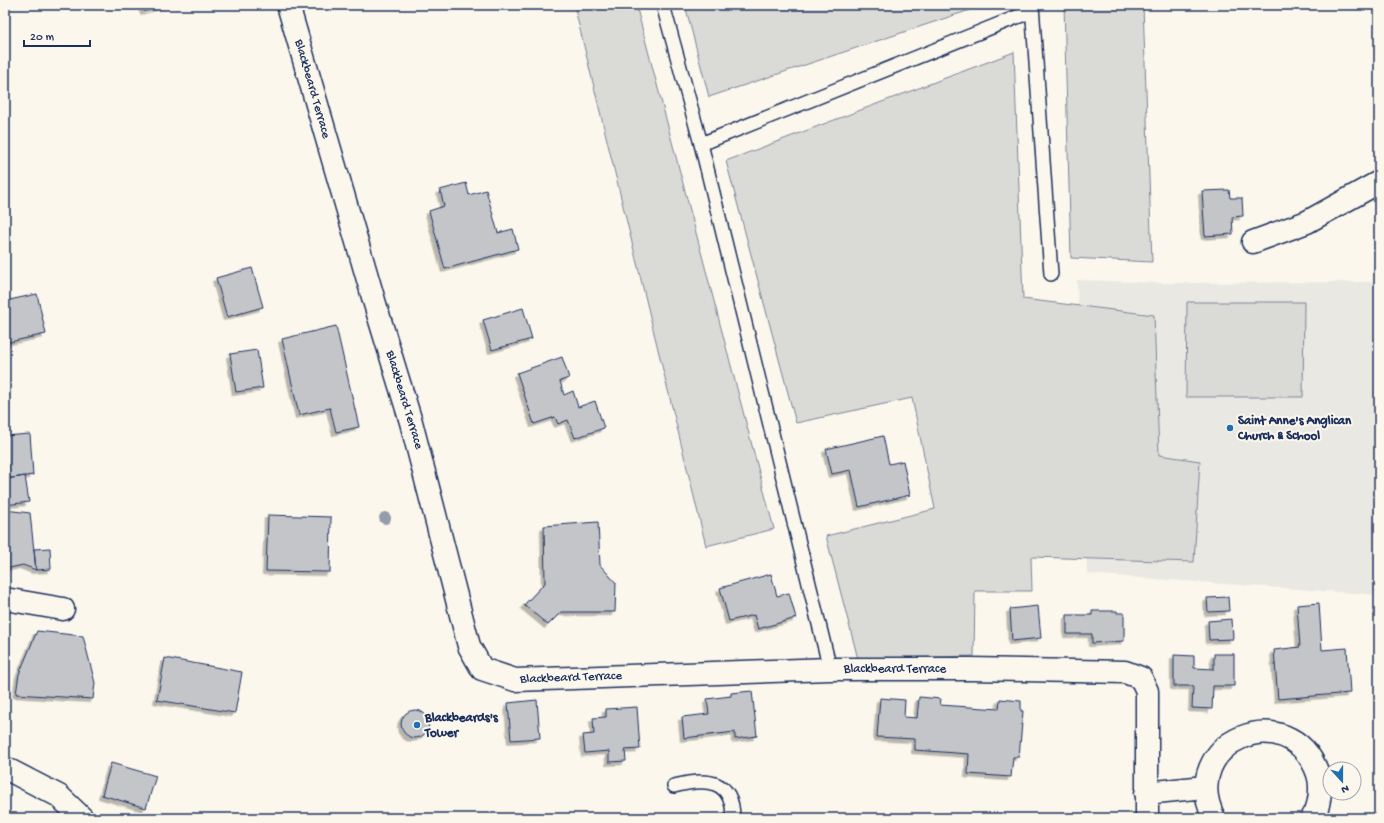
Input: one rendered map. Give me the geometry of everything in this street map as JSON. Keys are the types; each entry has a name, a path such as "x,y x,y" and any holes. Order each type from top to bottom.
{"street":[{"name":"Blackbeard Terrace","path":"288,5 411,422 469,646 482,669 514,680 830,669 971,669 1124,672 1141,678 1146,691 1147,818"},
{"path":"1253,242 1307,222 1379,182"},
{"path":"5,599 63,609"},
{"path":"1214,818 1208,806 1206,787 1209,769 1218,753 1233,740 1250,733 1268,732 1287,737 1302,747 1314,761 1320,779 1319,817"},
{"path":"5,768 59,796 82,818"},
{"path":"1146,793 1206,787"}],"lane":[{"path":"663,5 701,144 830,669"},
{"path":"701,144 1032,8 1051,274"},
{"path":"674,786 694,781 711,782 728,792 733,805 733,818"}],"shaded area":[{"path":"574,5 636,5 774,529 706,546"},
{"path":"685,5 985,5 709,97"},
{"path":"1064,5 1143,5 1152,262 1071,258"},
{"path":"1014,52 1023,299 1154,315 1159,455 1200,461 1194,562 1031,557 1032,591 975,591 974,656 858,659 826,536 935,509 912,398 796,423 726,161"},
{"name":"Saint Anne's Anglican Church & School","path":"1077,280 1165,283 1379,282 1379,595 1087,574"},
{"path":"1187,302 1304,302 1303,397 1186,397"}],"building":[{"path":"142,5 167,5 144,11"},
{"path":"466,183 469,195 486,190 498,233 513,229 518,249 445,269 429,211 444,206 440,190"},
{"path":"1229,190 1230,198 1242,198 1243,216 1232,217 1233,234 1205,236 1202,191"},
{"path":"252,268 263,307 227,317 216,278"},
{"path":"37,294 46,334 5,343 5,301"},
{"path":"523,308 532,339 492,350 483,320"},
{"path":"336,326 359,427 336,432 330,408 299,415 282,339"},
{"path":"257,350 263,388 236,392 230,354"},
{"path":"562,357 569,378 560,381 564,395 573,391 578,407 595,401 604,428 575,438 568,420 558,424 555,417 534,424 517,373"},
{"path":"30,434 33,475 5,479 5,436"},
{"path":"883,436 889,464 903,461 910,495 859,507 851,470 832,474 826,449"},
{"path":"25,476 29,502 5,505 5,479"},
{"path":"5,510 30,513 36,570 23,565 5,569"},
{"path":"268,515 331,517 330,572 266,571"},
{"path":"598,522 600,565 616,583 615,612 561,612 548,625 524,605 545,583 544,526"},
{"path":"50,548 51,569 36,570 34,549"},
{"path":"771,574 777,596 789,593 796,618 758,629 754,615 729,621 720,588"},
{"path":"1228,597 1229,611 1208,612 1207,598"},
{"path":"1319,603 1322,650 1347,648 1350,693 1278,699 1274,650 1300,647 1297,605"},
{"path":"1038,606 1041,638 1012,641 1010,609"},
{"path":"1092,611 1117,611 1117,613 1124,613 1124,641 1092,643 1092,634 1067,634 1067,615 1092,615"},
{"path":"1232,619 1233,639 1209,640 1208,621"},
{"path":"37,631 83,636 95,683 93,699 16,694 19,674"},
{"path":"1214,654 1234,654 1234,686 1213,686 1212,709 1192,708 1193,686 1174,686 1174,655 1194,656 1194,668 1214,669"},
{"path":"165,658 242,672 235,713 157,700"},
{"path":"752,691 757,736 735,739 735,732 684,738 682,717 709,714 707,699 731,696 731,693"},
{"path":"919,697 941,699 940,705 999,709 1000,699 1021,701 1021,711 1023,711 1019,757 1013,757 1011,777 968,774 969,754 915,750 915,739 877,737 880,698 905,700 904,717 917,718"},
{"path":"537,700 540,738 511,740 508,703"},
{"path":"637,707 640,749 625,750 626,761 609,762 609,751 585,753 583,735 594,734 593,718 606,717 606,709"},
{"path":"415,710 425,714 429,724 425,734 415,738 405,734 401,724 405,714"},
{"path":"111,763 156,776 146,808 102,795"}],"place":[{"name":"Saint Anne's Anglican Church & School","path":"1230,428"},
{"name":"Blackbeards's Tower","path":"417,725"}]}
